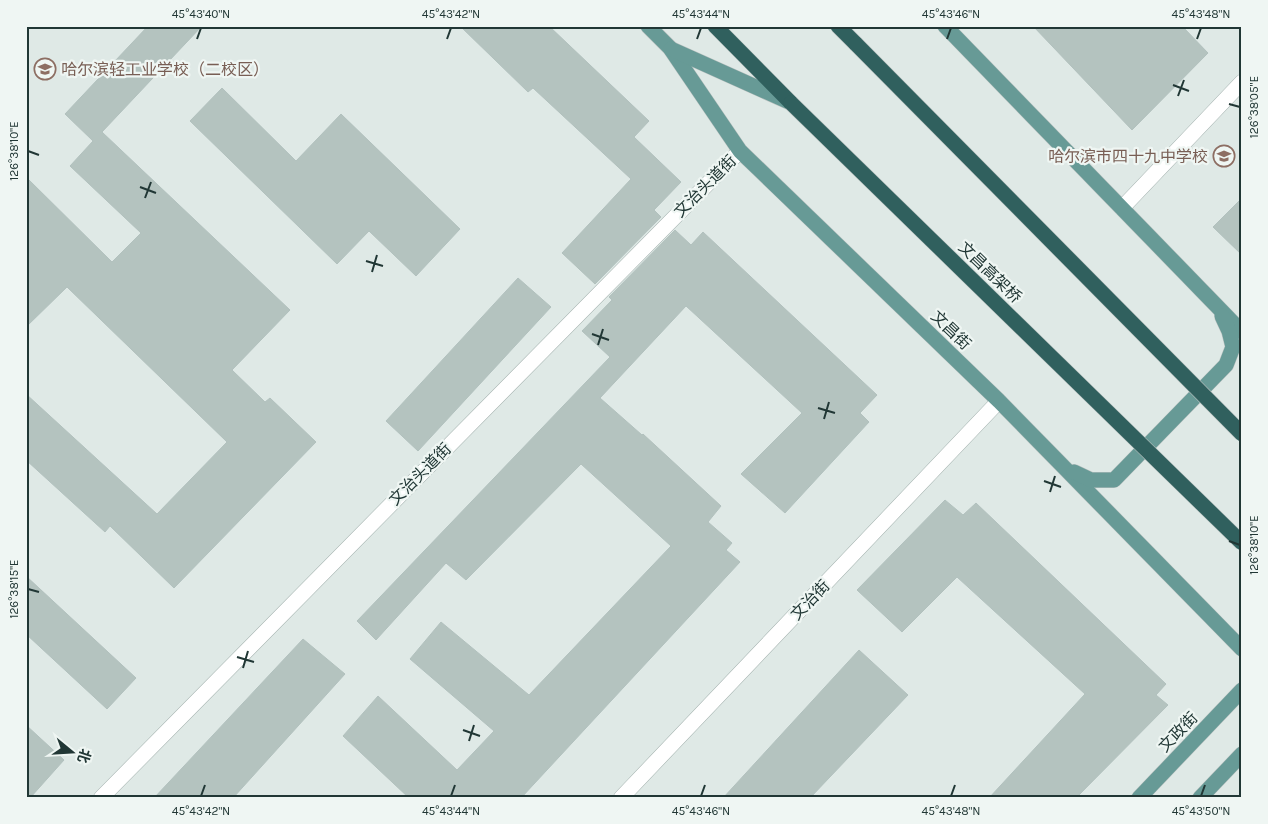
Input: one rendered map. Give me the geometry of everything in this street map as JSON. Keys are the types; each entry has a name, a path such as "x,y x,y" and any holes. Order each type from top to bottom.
{"highway":[{"name":"文昌高架桥","path":"715,26 1242,543"},
{"path":"838,26 1242,434"}],"main road":[{"name":"文昌街","path":"648,26 670,48 740,151 999,401 1242,649"},
{"path":"848,26 856,44"},
{"path":"945,26 1242,332"},
{"path":"670,48 791,102"},
{"path":"1062,465 1091,480 1114,480 1226,365 1233,347 1229,331 1219,309"},
{"name":"文政街","path":"1139,798 1242,690"},
{"path":"1200,798 1242,754"}],"street":[{"path":"1122,208 1242,82"},
{"name":"文治头道街","path":"101,798 740,151"},
{"name":"文治街","path":"621,798 999,401"}],"building":[{"path":"148,26 202,26 102,132 290,310 232,370 265,402 270,398 316,442 174,588 110,526 105,532 26,460 26,394 157,514 227,442 67,287 26,327 26,177 112,262 141,233 70,166 93,141 65,114"},
{"path":"460,26 549,26 649,121 634,137 681,182 654,210 661,217 595,284 562,253 631,179 533,88 528,92"},
{"path":"1033,26 1182,26 1208,53 1132,130"},
{"path":"222,88 296,161 341,114 460,229 416,276 369,231 337,264 190,121"},
{"path":"1242,198 1242,255 1213,227"},
{"path":"675,230 691,245 703,232 877,395 860,413 869,422 785,513 741,474 802,413 686,306 600,398 643,434 721,506 708,522 732,543 726,550 740,562 521,798 409,798 343,736 378,696 457,770 494,731 410,659 441,622 529,695 671,546 581,464 466,580 446,563 376,640 357,621 610,357 582,331 612,300 609,297"},
{"path":"518,278 551,307 418,451 386,421"},
{"path":"945,500 963,515 976,503 1166,684 1156,695 1168,705 1076,798 989,798 1085,694 957,577 902,632 857,590"},
{"path":"26,576 136,678 107,709 26,634"},
{"path":"303,639 345,674 233,798 154,798"},
{"path":"859,650 908,695 810,798 723,798"},
{"path":"26,725 64,760 30,798 26,798"}],"place":[{"name":"哈尔滨轻工业学校（二校区）","path":"45,69"},
{"name":"哈尔滨市四十九中学校","path":"1224,156"}]}
